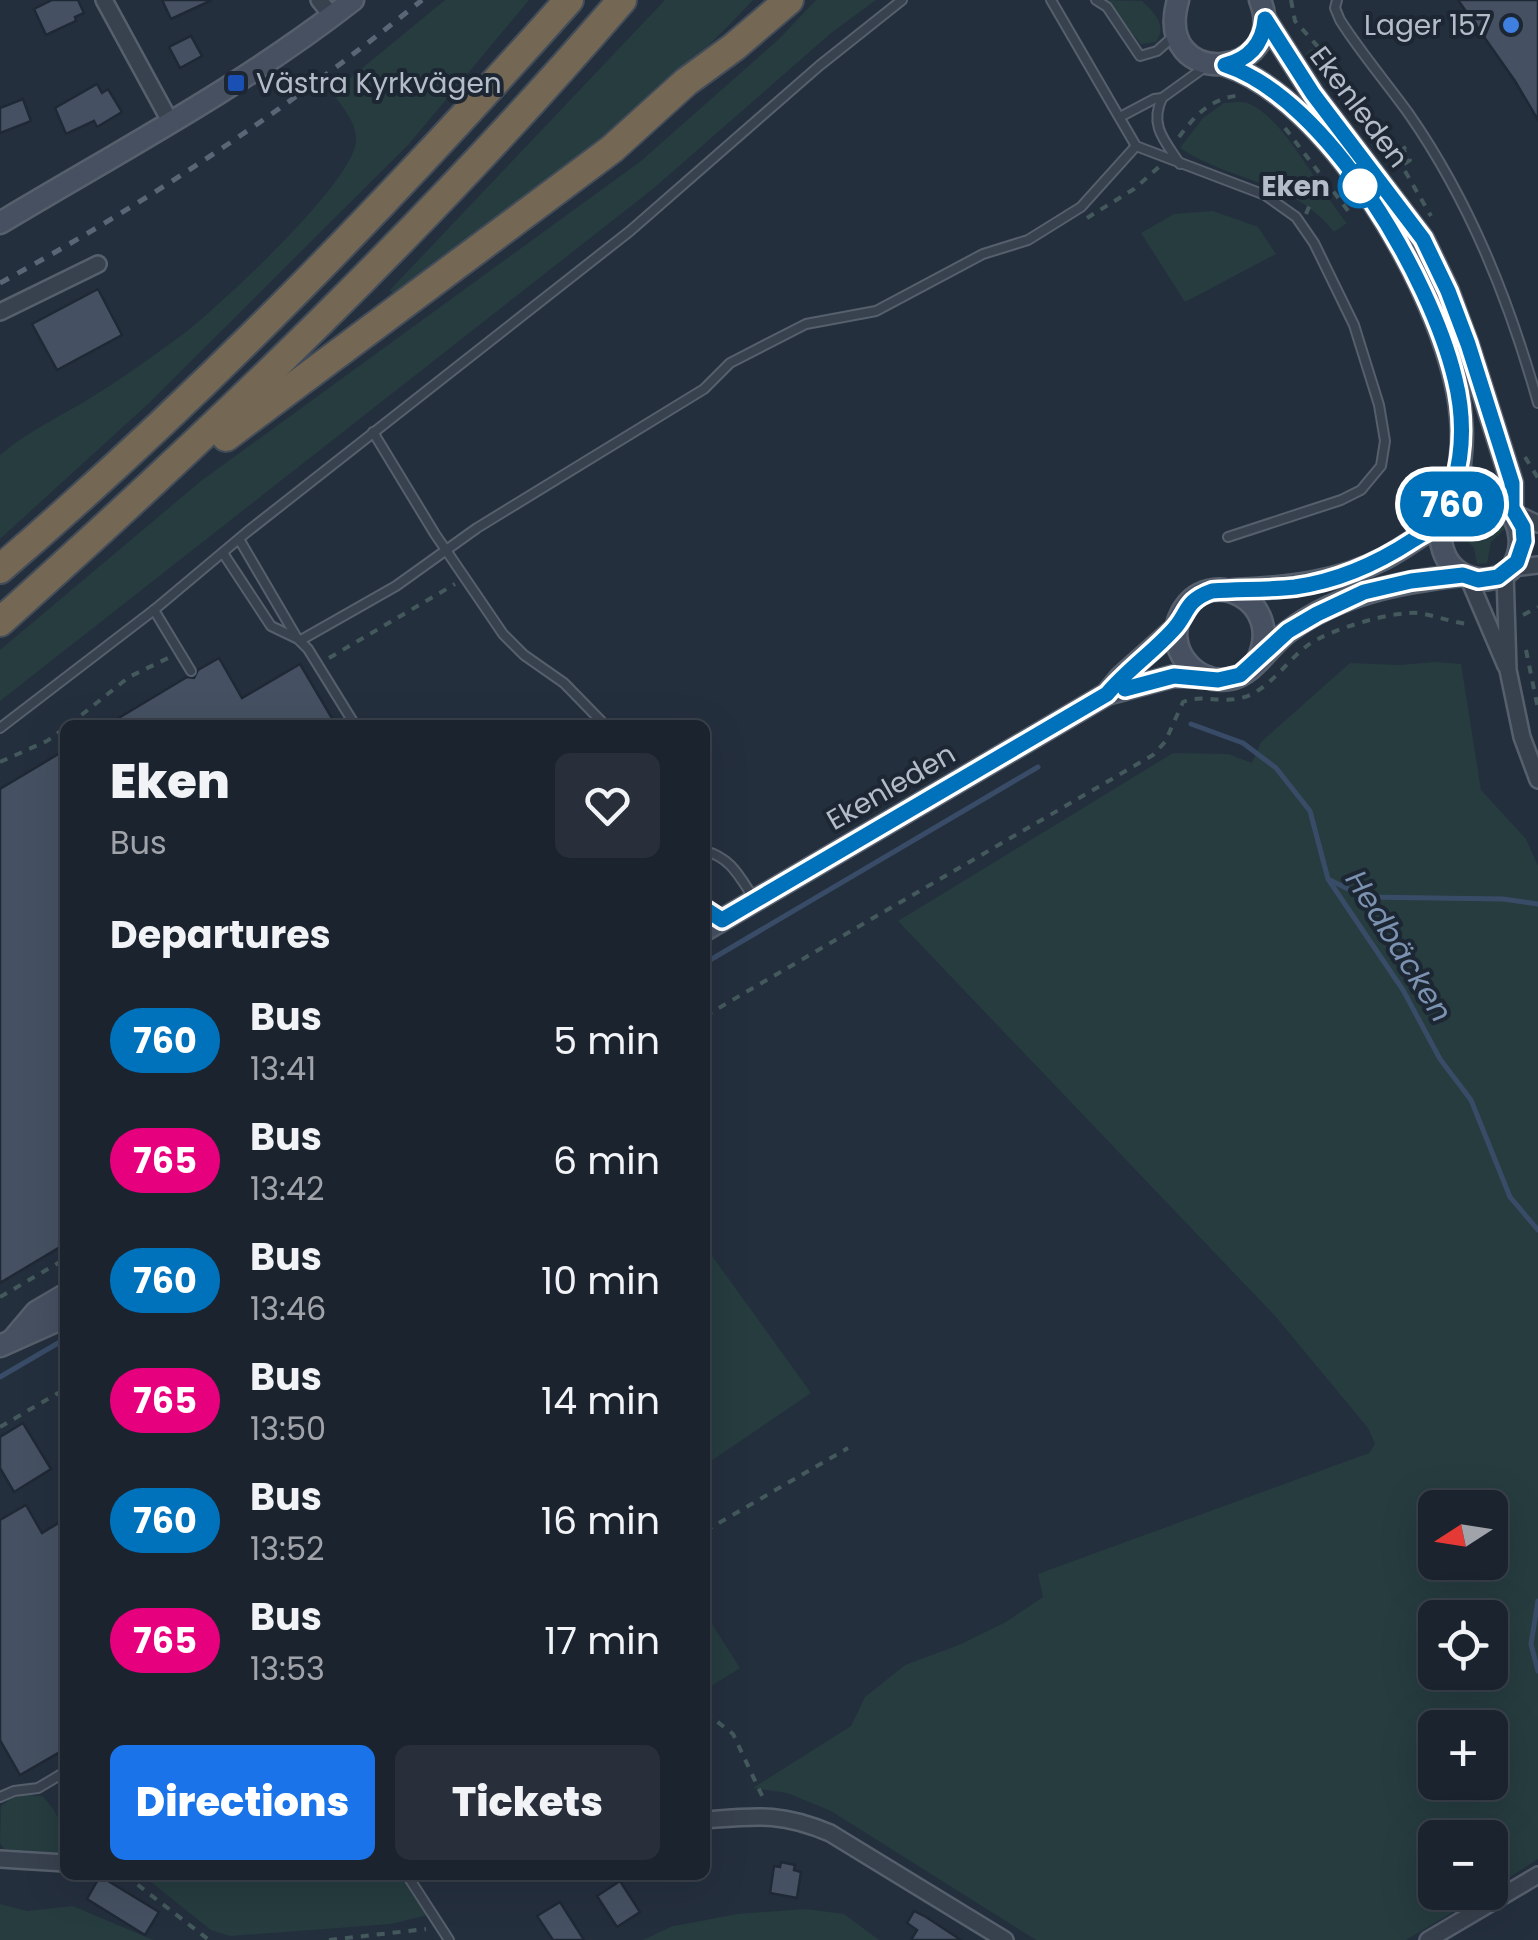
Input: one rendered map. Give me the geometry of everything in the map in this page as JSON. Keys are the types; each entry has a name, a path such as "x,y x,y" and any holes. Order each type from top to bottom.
{"highway":[{"path":"0,570 236,355 359,232 569,0"},
{"path":"0,622 259,386 503,136 622,0"},
{"path":"116,518 612,149 697,74 769,0"},
{"path":"697,74 789,0"}],"street":[{"path":"104,0 171,123"},
{"path":"0,222 268,62 325,8 353,0"},
{"path":"1218,65 1241,60 1254,49 1262,35 1264,7"},
{"name":"Ekenleden","path":"1264,7 1313,94 1423,239 1448,291 1512,483 1524,541 1521,555 1509,571"},
{"name":"Ekenleden","path":"1172,12 1189,54 1242,70 1290,102 1318,130 1400,246 1437,324 1455,379 1463,444 1441,541 1448,560 1465,576"},
{"path":"0,312 98,264"},
{"path":"1538,524 1503,501 1470,498 1384,558 1294,587 1212,591 1189,604 1177,627 1180,652 1196,672 1207,678 1240,675 1288,631 1364,592 1411,581 1465,576 1488,580 1538,565"},
{"path":"1509,571 1508,670 1522,737 1538,780"},
{"path":"1465,576 1508,670"},
{"path":"1225,590 1249,600 1264,622 1266,636 1258,661"},
{"name":"Ekenleden","path":"1107,694 1177,627"},
{"name":"Ekenleden","path":"710,919 755,900 1107,694 1174,676 1207,678"},
{"path":"6,1343 36,1312 60,1298"},
{"path":"6,1343 60,1319"},
{"path":"710,1820 770,1815 806,1823 830,1833 1005,1940"},
{"path":"0,1859 60,1863"},
{"path":"1428,1940 1538,1875"}],"lane":[{"path":"0,728 641,222 818,66 902,0"},
{"path":"1050,0 1136,146 1264,196 1300,223 1314,243 1354,326 1380,405 1385,441 1381,466 1361,490 1341,500 1228,537"},
{"path":"1096,0 1107,7 1140,56 1157,51 1172,12"},
{"path":"1336,0 1335,8 1350,36 1422,135 1478,233 1514,323 1538,403"},
{"path":"1180,164 1157,130 1162,98 1191,74 1218,65"},
{"path":"1120,117 1162,98"},
{"path":"299,639 396,586 477,528 704,389 730,363 806,324 876,311 983,254 1028,240 1068,216 1136,146"},
{"path":"373,432 503,634 524,655 564,683 600,720"},
{"path":"239,539 352,720"},
{"path":"223,552 271,626 299,639"},
{"path":"154,610 191,672"},
{"path":"710,853 733,866 755,900"},
{"path":"0,1797 38,1788 60,1775"},
{"path":"409,1880 448,1940"}],"path":[{"path":"1282,124 1349,212 1353,208"},
{"path":"1404,164 1410,160 1403,149 1422,135"},
{"path":"1068,216 1089,219 1160,166"},
{"path":"1300,223 1316,190 1328,185"},
{"path":"325,660 457,583"},
{"path":"1522,628 1520,616 1538,607"},
{"path":"710,1013 1153,755 1165,742 1183,702 1192,698 1219,702 1245,697 1260,690 1311,642 1350,627 1413,612 1466,624 1485,623"},
{"path":"1524,639 1538,709"},
{"path":"76,720 129,677 180,654"},
{"path":"0,762 60,732"},
{"path":"0,1297 60,1262"},
{"path":"0,1426 60,1392"},
{"path":"710,1528 848,1448"},
{"path":"710,1716 733,1734 770,1815"},
{"path":"131,1880 209,1940"},
{"path":"329,1940 440,1927"}],"green space":[{"path":"445,0 529,0 409,144 148,404 0,539 0,455 114,383 191,328 286,239 335,183 356,140 351,121 332,93"},
{"path":"665,0 753,0 627,120 399,300 390,290"},
{"path":"816,0 876,0 831,33 654,188 0,701 0,650 201,481 641,161 780,38"},
{"path":"1105,0 1142,1 1160,25 1156,42 1141,44"},
{"path":"1315,49 1347,89 1339,96 1305,56"},
{"path":"1224,103 1247,103 1261,110 1288,139 1347,223 1334,232 1300,201 1180,148 1203,118"},
{"path":"1213,211 1258,227 1276,254 1185,302 1141,233 1174,214"},
{"path":"1502,518 1507,527 1491,542 1487,563 1477,564 1474,548 1456,528 1460,520 1485,525"},
{"path":"1350,663 1461,664 1481,790 1526,839 1538,866 1538,1859 1508,1878 1508,1820 1418,1820 1418,1910 1456,1910 1406,1940 1036,1940 831,1811 787,1793 753,1788 851,1726 865,1697 905,1665 1006,1622 1043,1597 1038,1574 1369,1453 1375,1444 1368,1428 1276,1317 898,921 1173,753 1228,754 1252,763 1261,742"},
{"path":"710,1253 811,1393 710,1462"},
{"path":"710,1621 740,1668 710,1687"},
{"path":"42,1796 60,1823 60,1853 4,1849 0,1843 1,1806 12,1798"},
{"path":"148,1880 407,1880 428,1915 391,1924 230,1936 211,1930"},
{"path":"0,1904 27,1911 73,1906 153,1940 0,1940"},
{"path":"805,1909 844,1914 879,1940 643,1940 673,1926 738,1914"}],"building":[{"path":"52,0 78,0 84,13 46,35 34,9"},
{"path":"162,0 212,0 171,19"},
{"path":"1458,0 1538,0 1538,120 1515,81"},
{"path":"191,36 202,56 180,68 169,47"},
{"path":"97,84 102,93 108,89 122,112 97,127 94,121 66,134 55,108"},
{"path":"23,99 31,121 0,133 0,108"},
{"path":"98,289 122,335 57,370 32,324"},
{"path":"219,658 242,698 300,664 333,720 115,720 187,677 194,678 198,670"},
{"path":"60,753 60,1247 0,1283 0,789"},
{"path":"23,1423 51,1469 14,1492 0,1468 0,1437"},
{"path":"26,1505 42,1533 60,1522 60,1752 20,1775 0,1740 0,1520"},
{"path":"781,1862 795,1865 794,1870 801,1872 797,1898 770,1893 774,1866 780,1867"},
{"path":"98,1880 107,1880 159,1912 145,1935 87,1899"},
{"path":"620,1881 640,1912 617,1927 597,1896"},
{"path":"560,1902 584,1940 553,1940 537,1916"},
{"path":"914,1911 961,1940 911,1940 917,1930 907,1923"}],"waterway":[{"name":"Hedbäcken","path":"1191,724 1243,743 1276,768 1310,811 1328,879 1403,990 1440,1059 1471,1100 1510,1197 1538,1230"},
{"path":"710,960 1038,767"},
{"path":"1330,880 1364,897 1503,899 1538,904"},
{"path":"0,1377 60,1342"},
{"name":"Hedbäcken","path":"1538,1601 1531,1644 1538,1671"}],"railway":[{"path":"0,283 110,220 217,151 422,0"}],"bus line":[{"name":"760","path":"710,912 722,920 1107,694 1177,627 1181,614 1199,596 1212,591 1294,587 1320,581 1384,558 1445,520 1451,510 1463,444 1455,379 1437,324 1388,225 1318,130 1290,102 1242,70 1225,65 1241,60 1254,49 1265,19 1313,94 1423,239 1468,344 1512,483 1512,508 1523,527 1524,541 1517,562 1498,577 1478,580 1463,575 1411,581 1364,592 1317,614 1288,631 1250,669 1230,679 1174,676 1125,689"}],"place":[{"name":"Lager 157","path":"1511,25"},
{"name":"Västra Kyrkvägen","path":"236,83"},
{"name":"Eken","path":"1360,186"}]}
